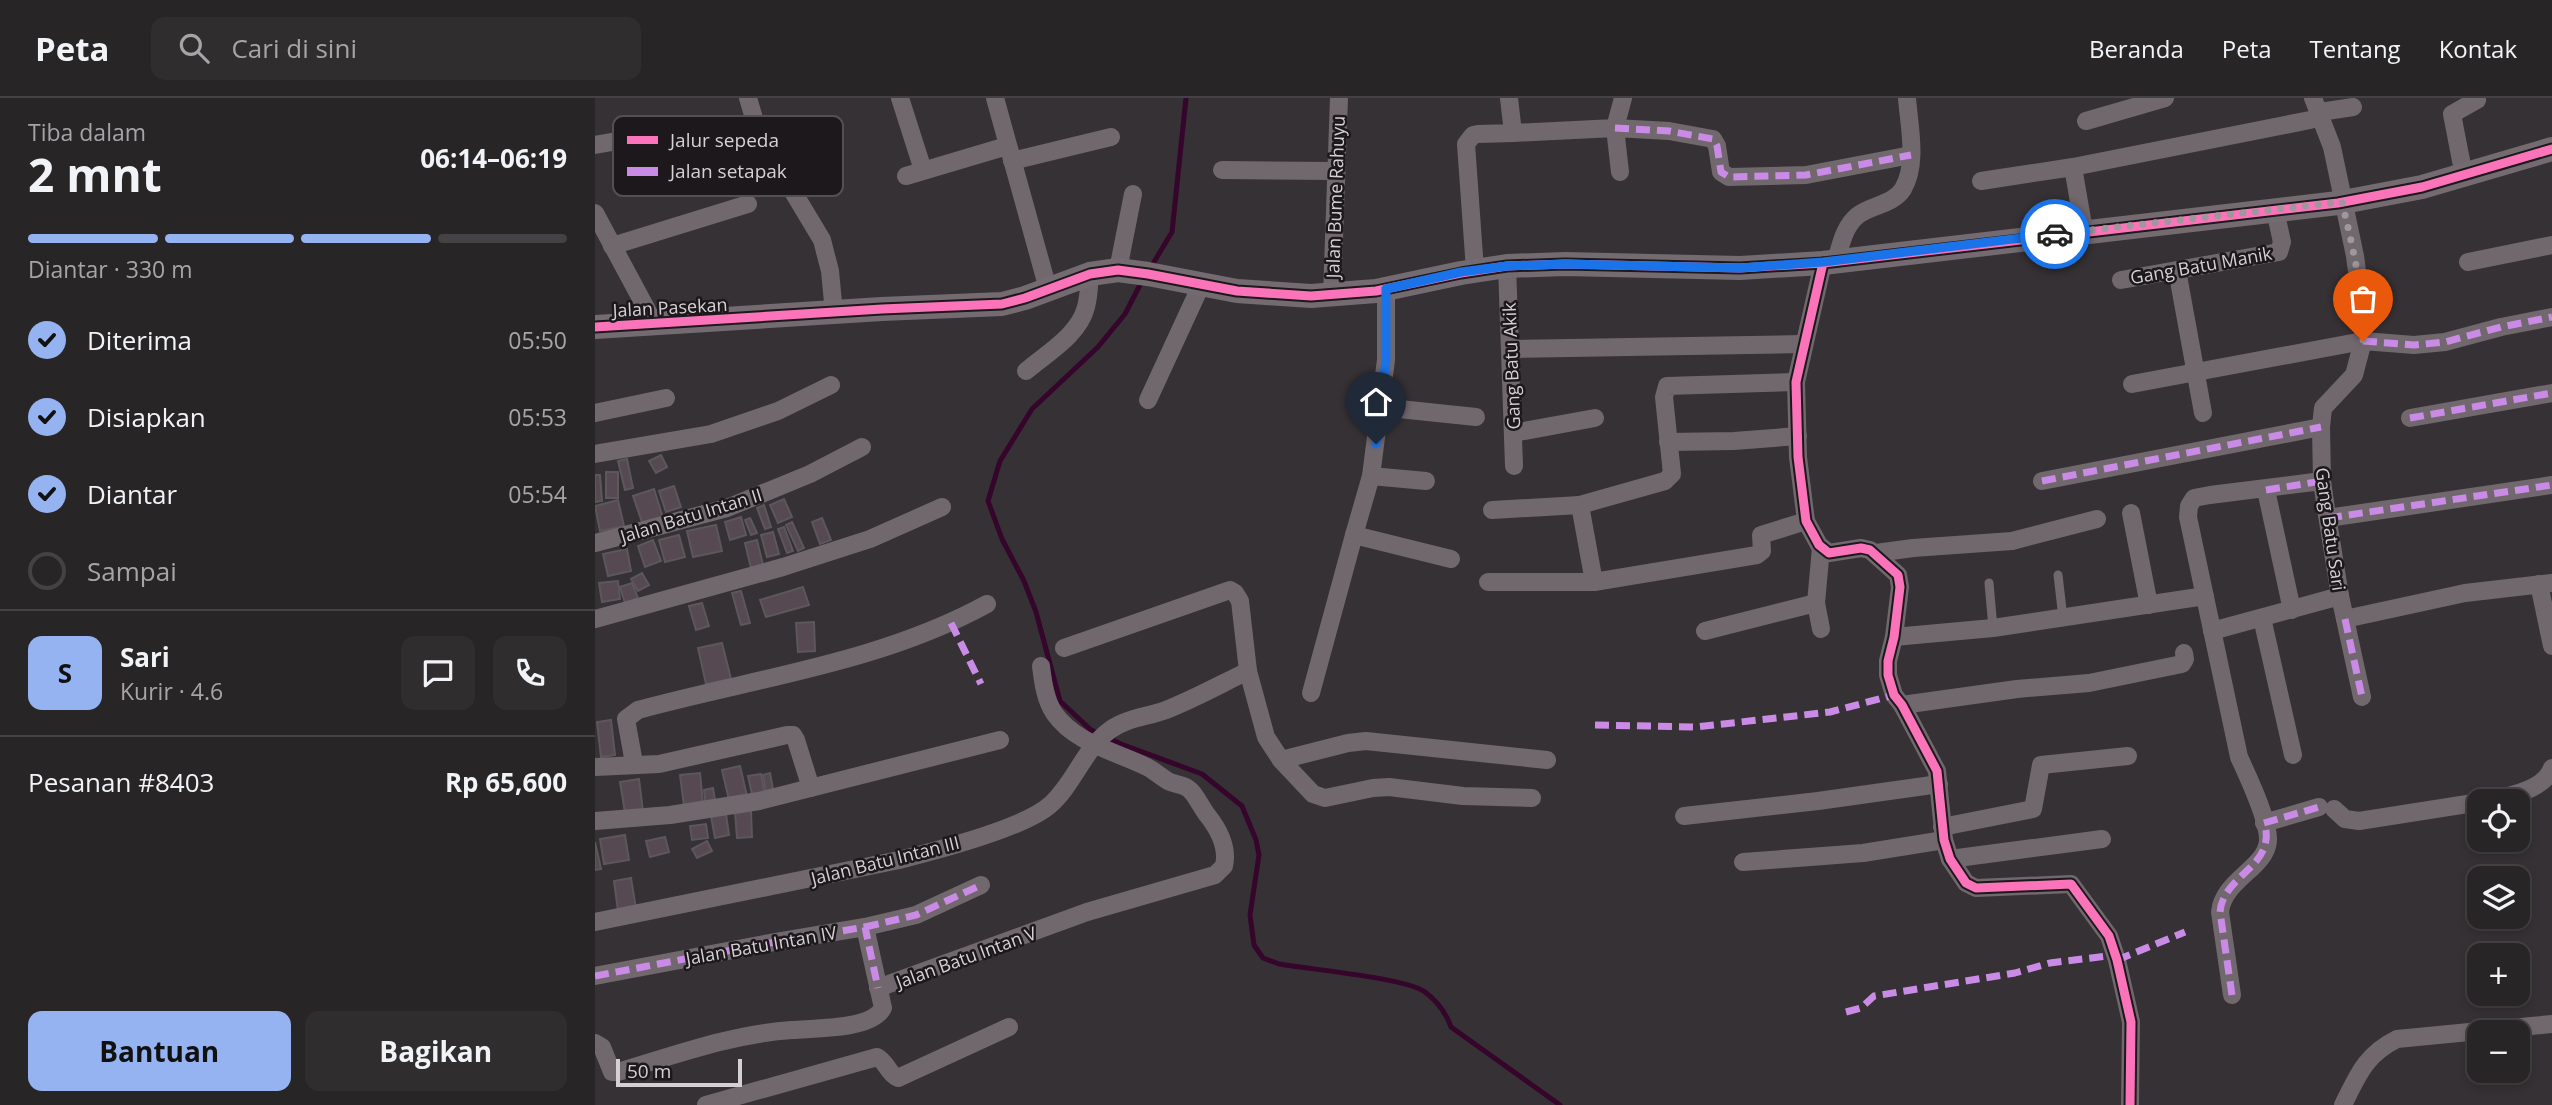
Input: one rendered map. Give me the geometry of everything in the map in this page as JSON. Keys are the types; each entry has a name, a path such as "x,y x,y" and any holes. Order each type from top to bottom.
{"street":[{"path":"748,98 753,116"},
{"path":"899,98 923,170"},
{"path":"995,98 1048,289"},
{"name":"Jalan Bume Rahuyu","path":"1332,295 1339,98"},
{"path":"1509,98 1513,133"},
{"path":"1620,172 1615,128 1623,98"},
{"path":"1907,98 1911,155 1908,177 1902,191 1892,199 1855,217 1848,227 1829,261 1803,344 1796,382 1806,521 1821,548 1829,553 1861,548 1876,553 2012,541 2097,519"},
{"path":"2086,121 2165,98"},
{"name":"Gang Batu Sari","path":"2304,98 2314,110 2332,147 2363,317 2363,341 2354,375 2323,408 2321,426 2322,481 2344,619 2362,697"},
{"path":"2464,176 2452,114 2477,100"},
{"path":"1981,181 2073,167 2314,110 2353,107"},
{"path":"1475,270 1466,144 1473,135 1615,128 1669,131 1713,139 1717,146 1721,172 1729,177 1815,174 1911,155"},
{"path":"906,176 923,170 1010,153 1111,137"},
{"path":"595,145 613,142"},
{"name":"Jalan Pasekan","path":"595,327 1002,304 1090,274 1118,270 1260,293 1332,295 1386,289 1507,266 1565,264 1740,268 1829,261 2340,202 2410,190 2552,150"},
{"path":"2073,167 2084,231"},
{"path":"1222,170 1335,171"},
{"path":"1118,270 1133,194"},
{"path":"797,196 822,240 830,271 834,313"},
{"path":"604,239 748,204"},
{"name":"Gang Batu Manik","path":"2121,280 2279,252 2283,242 2275,210"},
{"path":"595,213 604,239 654,323"},
{"path":"2468,262 2552,245"},
{"name":"Gang Batu Akik","path":"1507,266 1514,466"},
{"path":"2177,270 2203,414"},
{"path":"1026,371 1066,339 1082,319 1087,306 1090,274"},
{"path":"1148,400 1202,283"},
{"path":"1311,692 1371,476 1386,360 1386,289"},
{"path":"2132,384 2363,341 2414,345 2445,342 2552,317"},
{"path":"1511,349 1803,344"},
{"path":"1492,510 1580,505 1665,481 1673,471 1664,397 1667,386 1796,382"},
{"path":"595,454 711,434 778,411 831,384"},
{"path":"2410,418 2552,393"},
{"path":"595,413 666,398"},
{"path":"1380,407 1476,417"},
{"path":"1513,433 1595,418"},
{"path":"2042,481 2321,426"},
{"path":"1668,442 1798,436"},
{"name":"Jalan Batu Intan II","path":"595,543 727,508 810,474 862,447"},
{"path":"1371,476 1426,481"},
{"path":"2232,995 2220,912 2221,902 2231,887 2265,852 2266,832 2239,757 2188,517 2189,506 2194,498 2322,481"},
{"path":"2329,518 2552,485"},
{"path":"2266,490 2292,610"},
{"path":"1580,505 1594,582"},
{"path":"595,619 795,564 870,539 942,507"},
{"path":"2131,513 2149,604"},
{"path":"1488,582 1594,582 1757,555 1762,551 1761,535 1806,521"},
{"path":"1354,535 1451,559"},
{"path":"1821,548 1816,603 1821,629"},
{"path":"1876,553 1898,575 1899,581 1888,675 1894,695 1937,771 1943,834 1950,859 1966,883 1976,888 2071,884 2094,915 2109,936 2131,1022 2130,1105"},
{"path":"2344,619 2465,593 2545,583 2552,646"},
{"path":"1064,648 1230,590 1238,595 1240,601 1248,671 1266,737 1281,760 1313,794 1325,798 1389,787 1463,796 1532,798"},
{"path":"1894,637 1993,628 2205,596"},
{"path":"2212,631 2340,596"},
{"path":"1705,631 1816,603"},
{"path":"634,763 626,719 638,710 833,663 951,623 987,604"},
{"path":"2262,618 2293,755"},
{"path":"1902,705 2109,680 2182,664 2184,653"},
{"path":"1041,666 1044,687 1056,715 1072,731 1101,739 1127,721 1177,706 1248,671"},
{"path":"595,766 659,764 787,735 796,740 811,788"},
{"name":"Jalan Batu Intan V","path":"595,1043 602,1047 612,1072 618,1072 750,1035 849,1025 872,1019 883,1007 879,988 1087,912 1215,875 1225,861 1222,840 1192,791 1183,785 1170,782 1101,739"},
{"name":"Jalan Batu Intan III","path":"595,922 899,860 935,851 1023,821 1049,806 1101,739"},
{"path":"595,821 670,815 759,801 1000,740"},
{"path":"1281,760 1366,741 1547,760"},
{"path":"1743,862 1863,853 1943,834 2033,809 2041,765 2127,756"},
{"path":"2525,789 2549,775 2552,768"},
{"path":"1684,816 1818,802 1939,784"},
{"path":"2266,832 2327,808 2344,819 2359,821 2467,804"},
{"path":"1950,859 2102,839"},
{"name":"Jalan Batu Intan IV","path":"595,976 865,927 916,915 981,885"},
{"path":"865,927 879,988"},
{"path":"2343,1105 2361,1068 2379,1048 2397,1039 2552,1024"},
{"path":"706,1105 877,1057 883,1060 898,1078 1009,1027"}],"lane":[{"path":"2058,575 2063,618"},
{"path":"1989,583 1993,628"}],"building":[{"path":"661,455 667,467 656,473 649,461"},
{"path":"627,459 633,488 625,490 618,461"},
{"path":"606,472 618,472 618,498 606,498"},
{"path":"595,475 600,475 602,501 595,502"},
{"path":"674,486 681,507 666,512 659,491"},
{"path":"654,489 663,518 643,525 633,496"},
{"path":"784,499 792,517 778,523 770,505"},
{"path":"618,500 624,526 600,531 595,506"},
{"path":"764,505 771,527 765,529 757,508"},
{"path":"741,517 746,535 730,540 725,522"},
{"path":"750,518 757,533 751,535 745,520"},
{"path":"822,518 831,540 820,544 812,522"},
{"path":"792,522 804,548 798,551 786,525"},
{"path":"716,525 722,551 693,557 687,531"},
{"path":"784,527 793,551 787,553 778,529"},
{"path":"773,532 779,554 767,557 761,535"},
{"path":"679,535 685,557 665,562 659,540"},
{"path":"653,540 661,561 645,567 638,546"},
{"path":"757,540 763,565 751,568 745,543"},
{"path":"627,549 631,571 608,576 603,554"},
{"path":"642,573 649,585 638,591 631,579"},
{"path":"618,581 620,599 602,602 599,583"},
{"path":"632,583 638,598 625,603 620,587"},
{"path":"803,587 809,605 766,617 760,600"},
{"path":"741,591 750,623 741,625 732,593"},
{"path":"702,603 709,626 696,630 689,606"},
{"path":"814,622 815,651 798,652 796,623"},
{"path":"722,643 731,679 706,684 698,648"},
{"path":"611,720 615,755 601,757 597,722"},
{"path":"740,766 747,796 729,800 722,770"},
{"path":"700,773 703,804 684,806 680,775"},
{"path":"770,773 773,789 766,791 763,775"},
{"path":"761,774 765,796 753,799 748,776"},
{"path":"639,779 643,811 625,813 620,782"},
{"path":"713,788 716,806 706,807 704,790"},
{"path":"751,811 752,837 737,838 735,812"},
{"path":"726,814 729,835 715,838 711,816"},
{"path":"706,824 708,838 692,840 690,826"},
{"path":"625,835 629,860 604,864 600,839"},
{"path":"665,837 669,852 650,857 646,841"},
{"path":"707,841 712,851 697,858 692,849"},
{"path":"595,842 601,869 595,870"},
{"path":"631,878 636,909 618,911 614,881"}],"waterway":[{"path":"1151,267 1172,232 1186,98"},
{"path":"1142,281 1125,314 1098,347 1032,409 1000,461 988,501 1002,539 1024,581 1036,612 1060,701 1091,730 1202,774 1242,806 1259,855 1250,915 1254,945 1263,958 1279,964 1399,982 1415,987 1433,999 1451,1027 1560,1105"}],"marked path":[{"path":"1615,128 1669,131 1713,139 1717,146 1721,172 1729,177 1806,175 1911,155"},
{"path":"2363,341 2414,345 2445,342 2552,317"},
{"path":"2410,418 2552,393"},
{"path":"2042,481 2321,427"},
{"path":"2266,490 2322,481"},
{"path":"2328,518 2552,485"},
{"path":"2345,619 2362,697"},
{"path":"951,623 981,684"},
{"path":"1595,725 1696,727 1830,712 1894,695"},
{"path":"2264,823 2319,807"},
{"path":"2232,995 2220,912 2229,889 2261,854 2266,843 2266,830"},
{"path":"865,927 916,915 981,885"},
{"path":"595,976 865,927 878,988"},
{"path":"2117,960 2185,932"},
{"path":"1846,1012 1861,1008 1874,996 2015,973 2050,963 2115,955"}],"cycle path":[{"path":"595,327 1002,304 1090,274 1118,270 1237,291 1311,296 1376,291 1507,266 1565,264 1740,268 1823,263 2338,203 2422,187 2552,149"},
{"path":"1823,263 1796,382 1798,457 1806,521 1819,545 1829,553 1861,548 1870,550 1898,575 1900,587 1888,675 1894,695 1937,771 1944,840 1950,859 1966,883 1976,888 2071,884 2109,936 2131,1022 2130,1105"}],"way so far":[{"path":"2055,234 2342,202 2354,256 2363,317 2363,341"}],"route":[{"path":"1376,444 1386,360 1386,289 1461,272 1507,266 1565,264 1740,268 1823,262 2055,234"}]}
